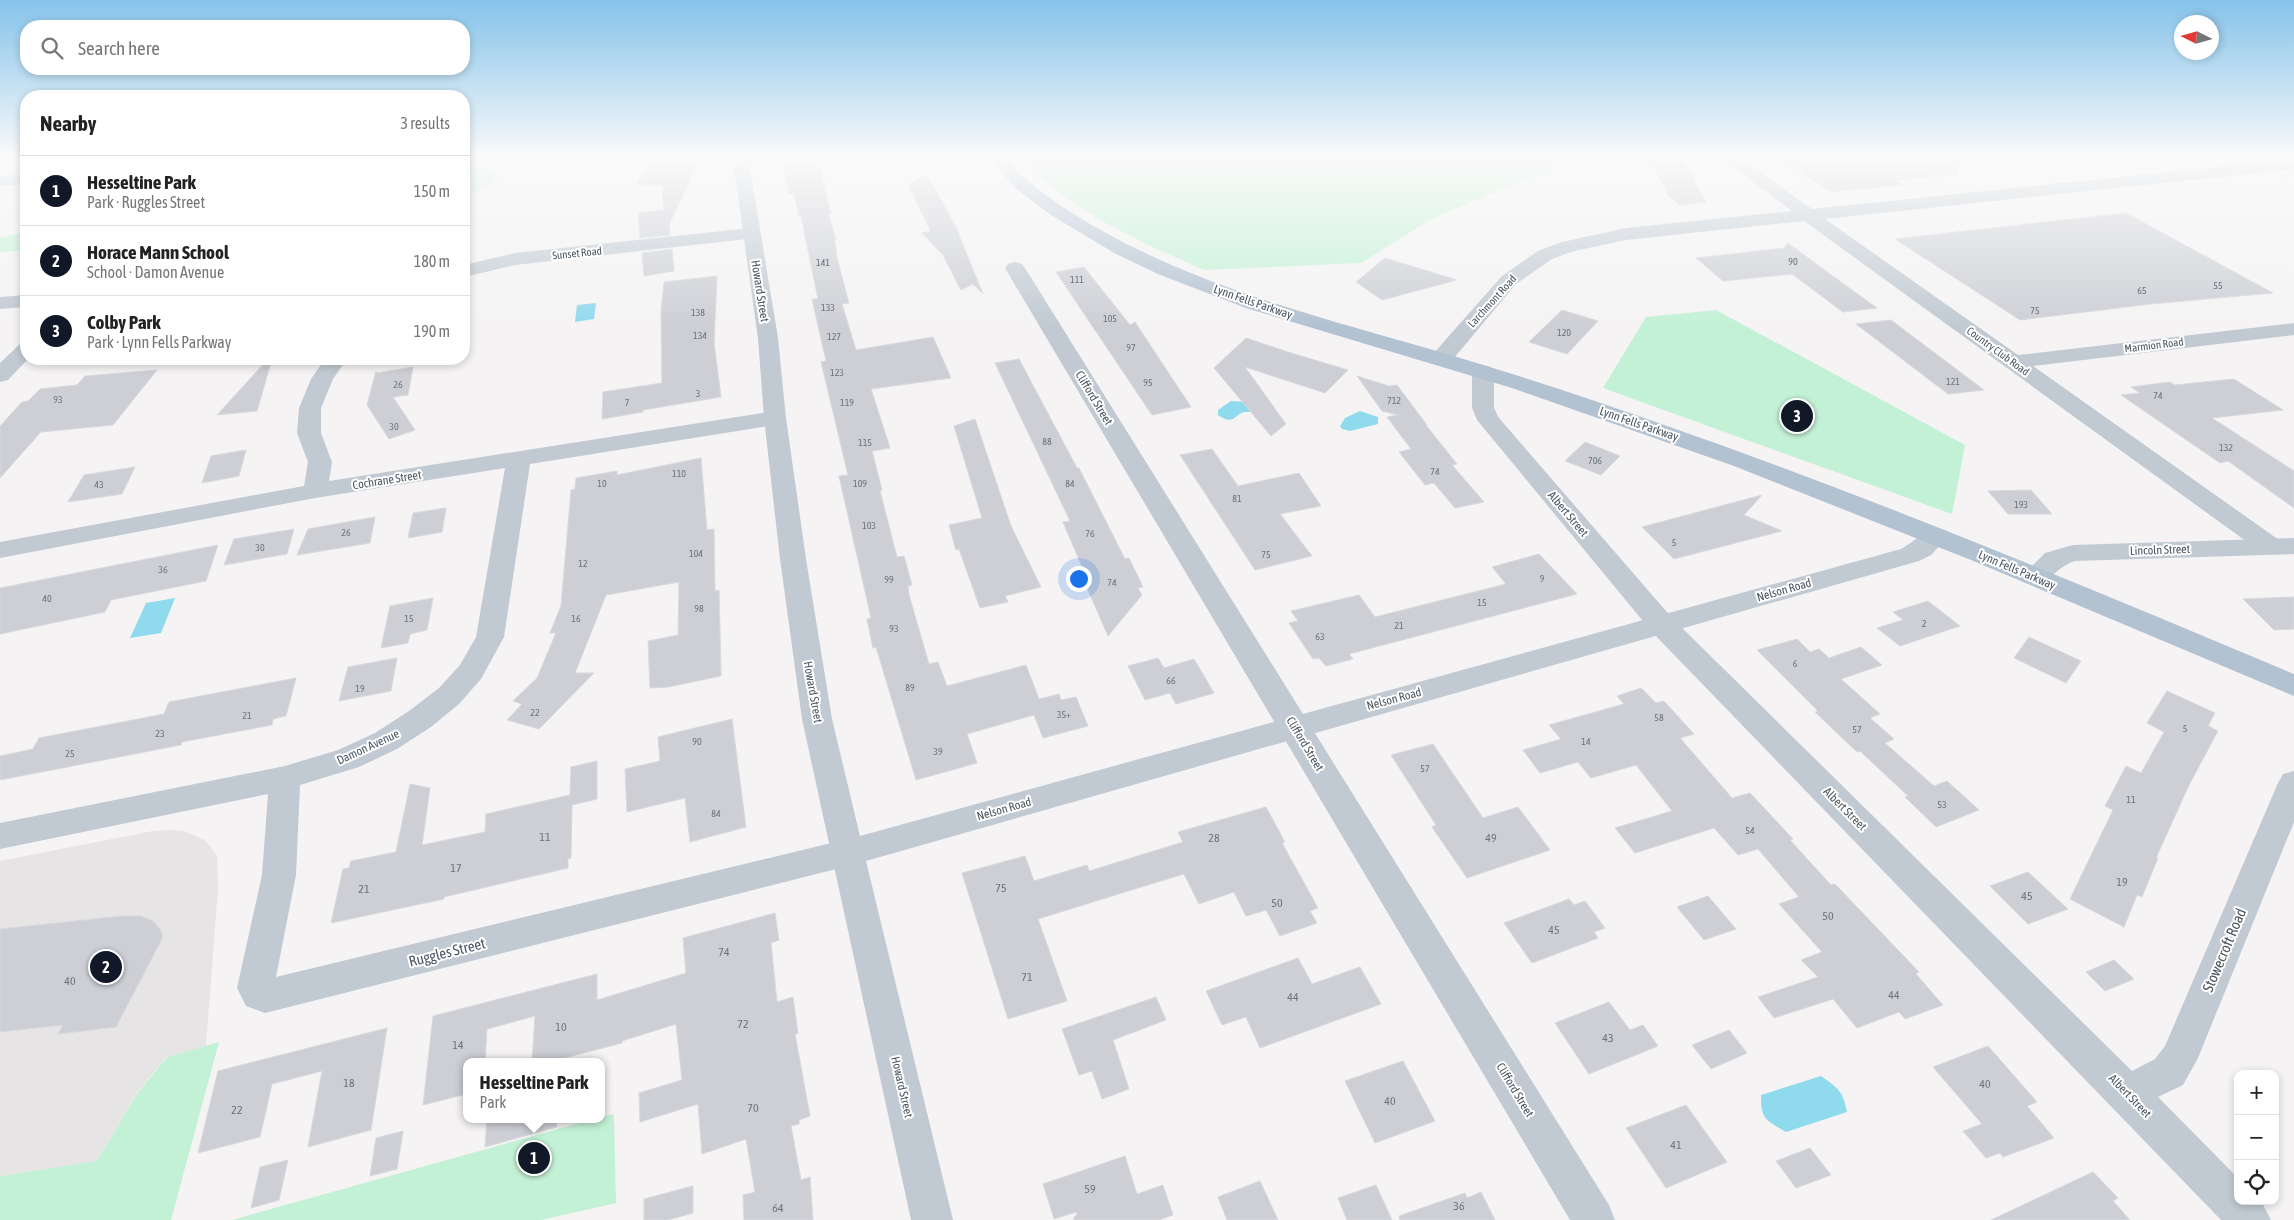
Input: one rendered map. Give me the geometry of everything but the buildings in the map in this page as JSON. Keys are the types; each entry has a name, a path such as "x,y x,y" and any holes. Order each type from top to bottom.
{"main road":[{"name":"Lynn Fells Parkway","path":"1060,213 1110,243 1158,266 1254,303 1483,372 1659,430 1936,536 2294,686"}],"street":[{"name":"Howard Street","path":"747,213 768,338 775,418 810,676 848,853 932,1220"},
{"name":"Country Club Road","path":"1805,213 2014,362 2282,546"},
{"name":"Larchmont Road","path":"1441,359 1517,273 1534,261 1556,250 1611,236 1828,213"},
{"name":"Sunset Road","path":"470,269 492,263 526,258 750,234"},
{"name":"Clifford Street","path":"1014,268 1594,1220"},
{"path":"0,303 20,302"},
{"name":"Marmion Road","path":"2014,362 2294,328"},
{"path":"0,375 20,357"},
{"path":"315,491 320,466 309,433 310,408 322,378 332,365"},
{"name":"Albert Street","path":"1483,372 1483,408 1488,420 1662,625 2127,1093 2250,1220"},
{"name":"Cochrane Street","path":"0,550 315,491 775,418"},
{"name":"Damon Avenue","path":"0,836 285,778 348,759 386,741 435,708 471,672 486,648 493,626 518,458"},
{"name":"Nelson Road","path":"848,853 1910,555 1922,549 1936,536"},
{"name":"Lincoln Street","path":"2034,577 2054,559 2072,553 2282,546"},
{"name":"Ruggles Street","path":"285,778 279,875 255,988 259,994 265,996 848,853"},
{"name":"Stowecroft Road","path":"2127,1093 2169,1072 2179,1058 2294,783"}],"shaded area":[{"path":"153,831 183,831 205,840 217,856 218,889 206,1046 166,1057 136,1094 97,1161 0,1176 0,861"}],"green space":[{"path":"1090,213 1445,213 1435,217 1361,263 1204,270 1146,244"},
{"path":"20,233 20,250 0,252 0,238"},
{"path":"1716,310 1965,445 1952,514 1603,388 1646,317"},
{"path":"219,1042 171,1220 0,1220 0,1176 97,1161 136,1095 167,1057"},
{"path":"614,1114 616,1203 541,1220 232,1220 580,1123 605,1123 605,1116"}],"water":[{"path":"596,303 594,319 575,322 577,305"},
{"path":"1231,401 1250,402 1253,412 1241,413 1231,420 1218,415 1218,410"},
{"path":"1360,411 1378,417 1378,424 1350,431 1342,429 1340,426 1345,418"},
{"path":"175,598 161,633 130,638 146,603"},
{"path":"1821,1076 1839,1091 1844,1099 1847,1112 1786,1132 1769,1121 1763,1114 1761,1095"}],"place":[{"name":"Colby Park","path":"1797,416"},
{"name":"Horace Mann School","path":"106,967"},
{"name":"Hesseltine Park","path":"534,1158"}]}
